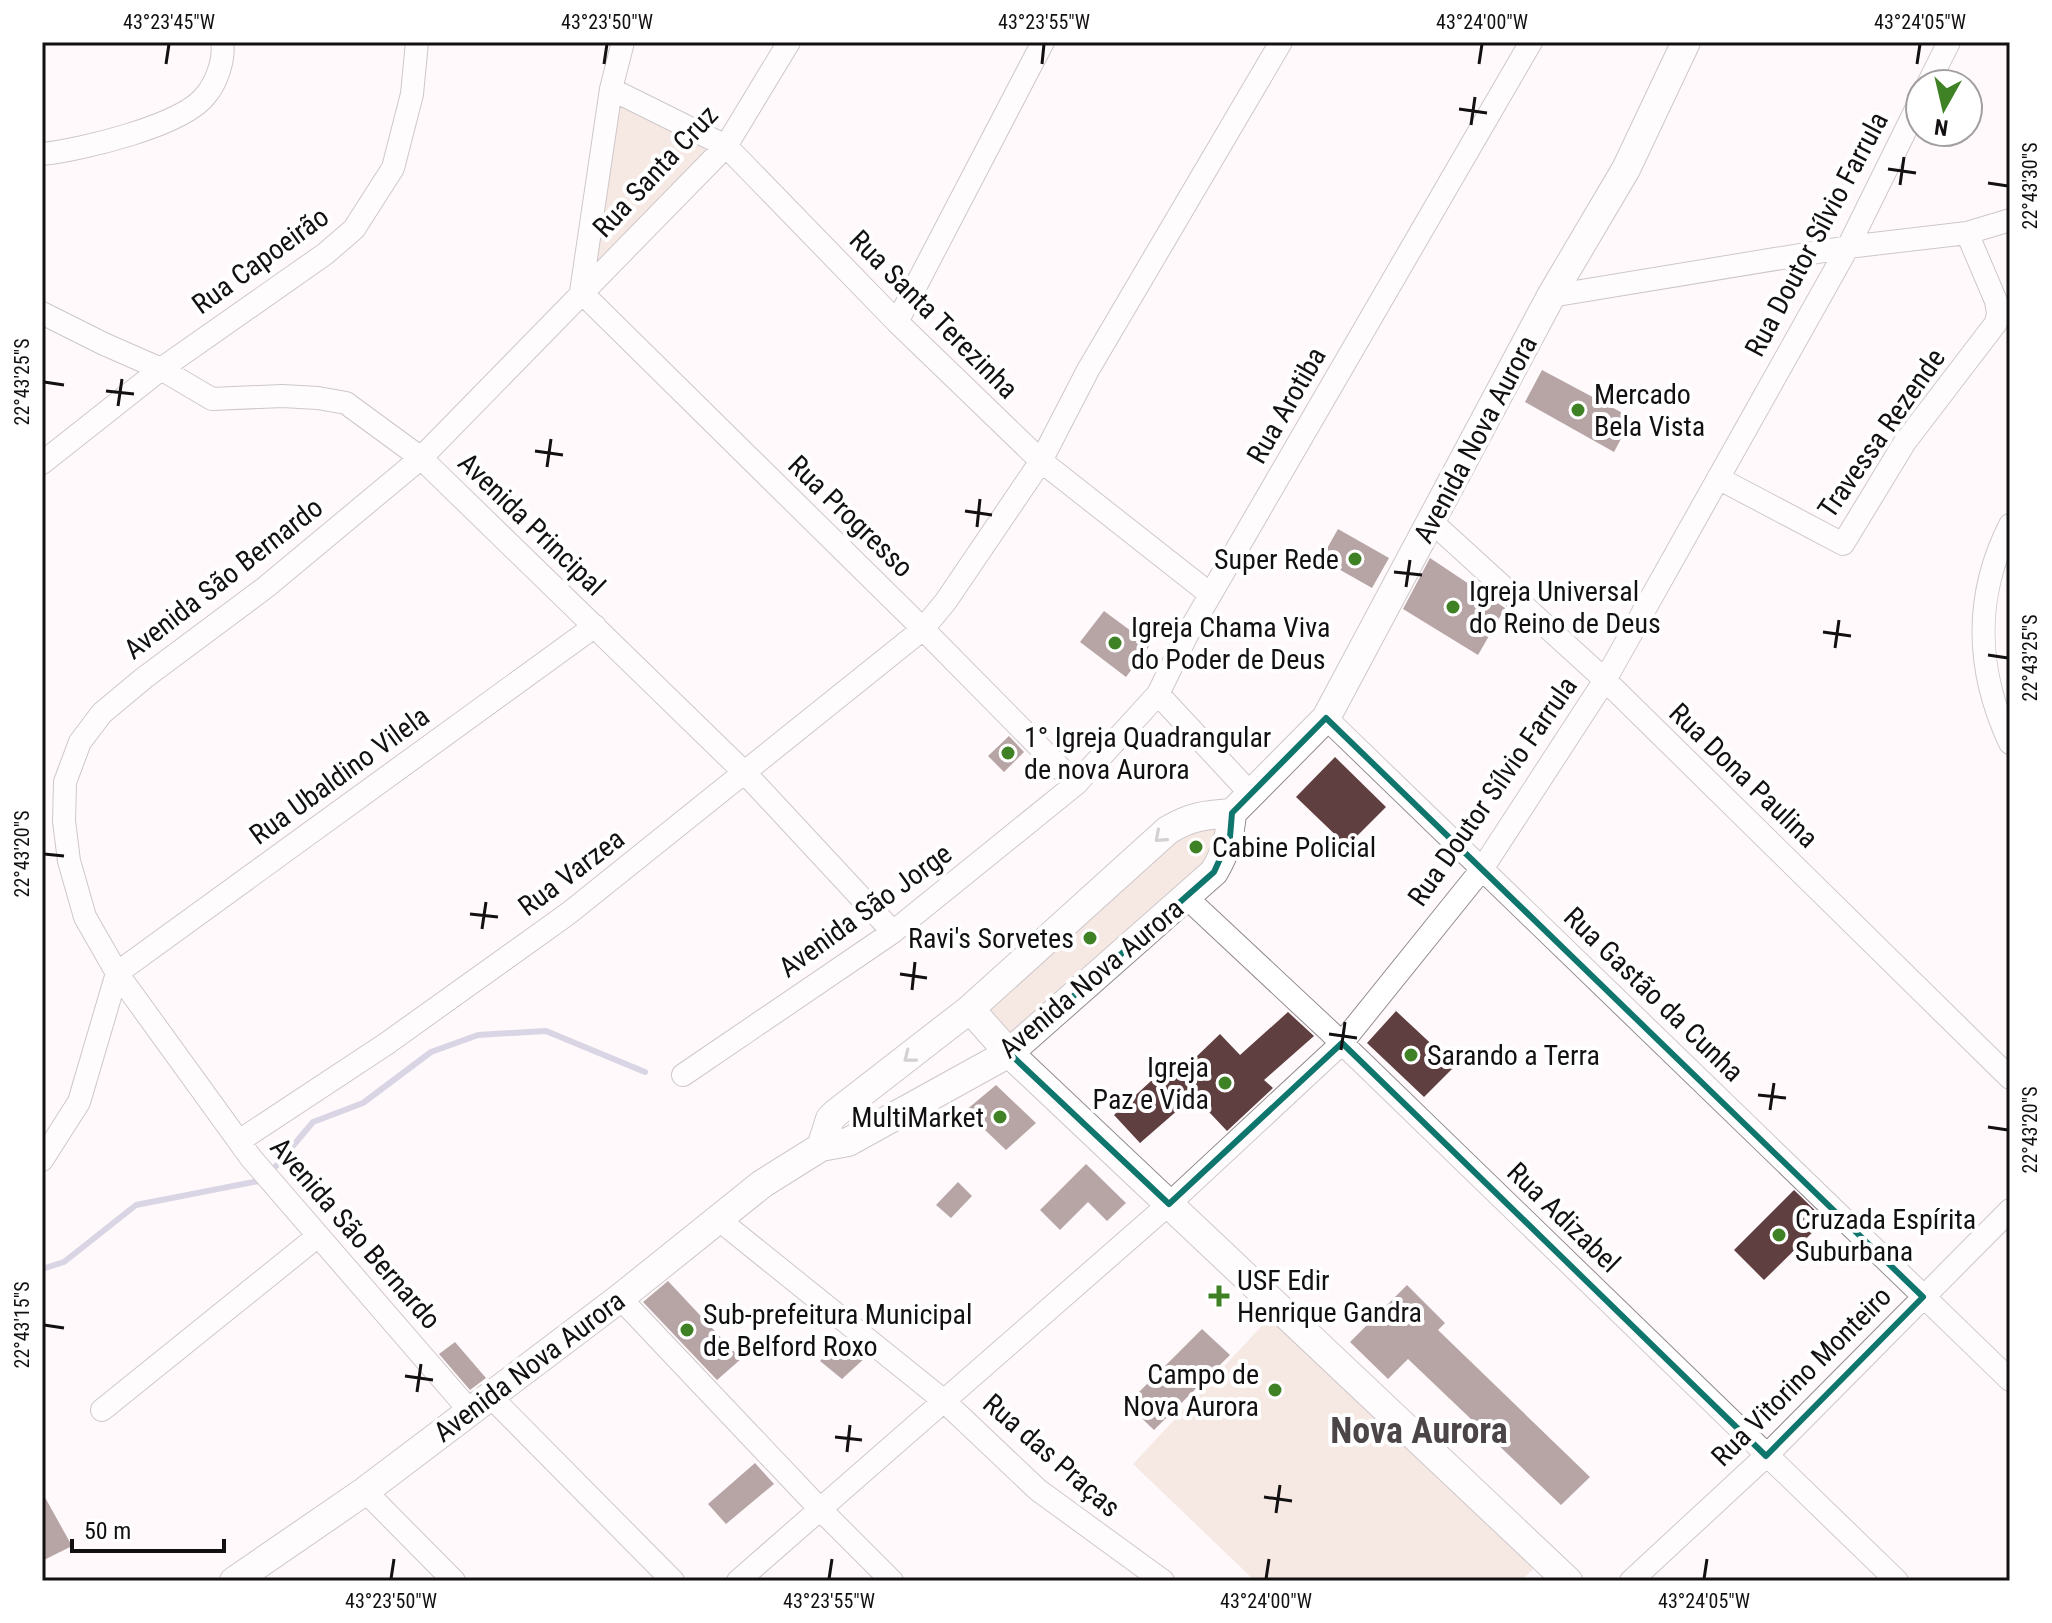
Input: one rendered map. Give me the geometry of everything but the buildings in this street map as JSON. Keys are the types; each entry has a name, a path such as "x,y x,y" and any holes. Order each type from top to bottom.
{"street":[{"path":"42,154 123,136 180,116 206,96 219,70 222,42"},
{"name":"Rua Capoeirão","path":"42,463 161,369 325,254 354,229 393,168 412,94 417,42"},
{"path":"581,292 611,89 623,42"},
{"name":"Rua Santa Cruz","path":"581,292 726,146 789,42"},
{"path":"897,322 1043,42"},
{"name":"Rua Varzea","path":"245,1150 569,913 923,629 946,601 1041,461 1088,370 1281,42"},
{"name":"Rua Arotiba","path":"1076,784 1158,694 1210,594 1531,42"},
{"name":"Avenida Nova Aurora","path":"234,1581 365,1491 620,1298 762,1184 821,1147 848,1142 1009,1053 1214,872 1224,856 1241,803 1326,718 1551,296 1626,169 1686,42"},
{"path":"1936,68 1949,42"},
{"name":"Rua Santa Terezinha","path":"611,89 726,146 897,322 1041,461 1210,594"},
{"name":"Rua Doutor Sílvio Farrula","path":"738,1581 1169,1204 1342,1043 1482,869 1605,680 1848,247 1904,133"},
{"path":"1551,296 1848,247 1967,233 2010,220"},
{"name":"Travessa Rezende","path":"1718,478 1843,544 1905,442 1996,323 1996,301 1967,233"},
{"name":"Avenida São Bernardo","path":"581,292 421,458 266,587 102,713 80,742 65,782 64,821 69,861 85,917 117,973 245,1150 318,1236 480,1404 673,1581"},
{"name":"Rua Progresso","path":"581,292 1076,784"},
{"name":"Avenida Principal","path":"42,313 161,369 212,399 294,397 346,403 421,458 595,626 746,774 893,932"},
{"name":"Rua Dona Paulina","path":"1431,521 1605,680 2010,1078"},
{"path":"2010,525 1986,588 1983,627 1987,683 2010,743"},
{"name":"Rua Ubaldino Vilela","path":"117,973 595,626"},
{"path":"1158,694 1241,803"},
{"name":"Rua Gastão da Cunha","path":"1326,718 2010,1380"},
{"name":"Avenida São Jorge","path":"683,1075 893,932 1076,784"},
{"name":"Avenida Nova Aurora","path":"821,1147 830,1119 836,1113 970,1009 1168,830 1185,819 1241,803"},
{"name":"Rua Adizabel","path":"1187,898 1342,1043 1897,1581"},
{"path":"42,1160 79,1102 117,973"},
{"path":"970,1009 1009,1053 1568,1581"},
{"name":"Rua Vitorino Monteiro","path":"1631,1581 1766,1456 2010,1210"},
{"name":"Rua das Praças","path":"718,1219 943,1400 1038,1490 1163,1581"},
{"path":"102,1410 318,1236"},
{"path":"620,1298 892,1581"},
{"path":"365,1491 454,1581"}],"highlighted area":[{"path":"1326,718 1923,1297 1766,1456 1342,1043 1169,1204 1009,1053 1214,872 1230,837 1232,813"}],"shaded area":[{"path":"611,89 726,146 581,292"},
{"path":"1232,813 1230,837 1009,1053 970,1009 1153,844"},
{"name":"Campo de Nova Aurora","path":"1271,1316 1536,1567 1520,1581 1255,1581 1133,1464"}],"waterway":[{"path":"271,1172 313,1122 363,1103 431,1052 478,1035 546,1031 645,1072"},
{"path":"42,1269 64,1262 136,1205 264,1180"}],"place":[{"name":"Mercado Bela Vista","path":"1578,410"},
{"name":"Super Rede","path":"1355,559"},
{"name":"Igreja Universal do Reino de Deus","path":"1453,607"},
{"name":"Igreja Chama Viva do Poder de Deus","path":"1115,643"},
{"name":"1° Igreja Quadrangular de nova Aurora","path":"1008,753"},
{"name":"Cabine Policial","path":"1196,847"},
{"name":"Ravi's Sorvetes","path":"1090,938"},
{"name":"Sarando a Terra","path":"1411,1055"},
{"name":"Igreja Paz e Vida","path":"1225,1083"},
{"name":"MultiMarket","path":"1000,1117"},
{"name":"Cruzada Espírita Suburbana","path":"1779,1235"},
{"name":"USF Edir Henrique Gandra","path":"1219,1296"},
{"name":"Sub-prefeitura Municipal de Belford Roxo","path":"687,1330"},
{"name":"Campo de Nova Aurora","path":"1275,1390"}],"district":[{"name":"Nova Aurora","path":"1419,1430"}]}
